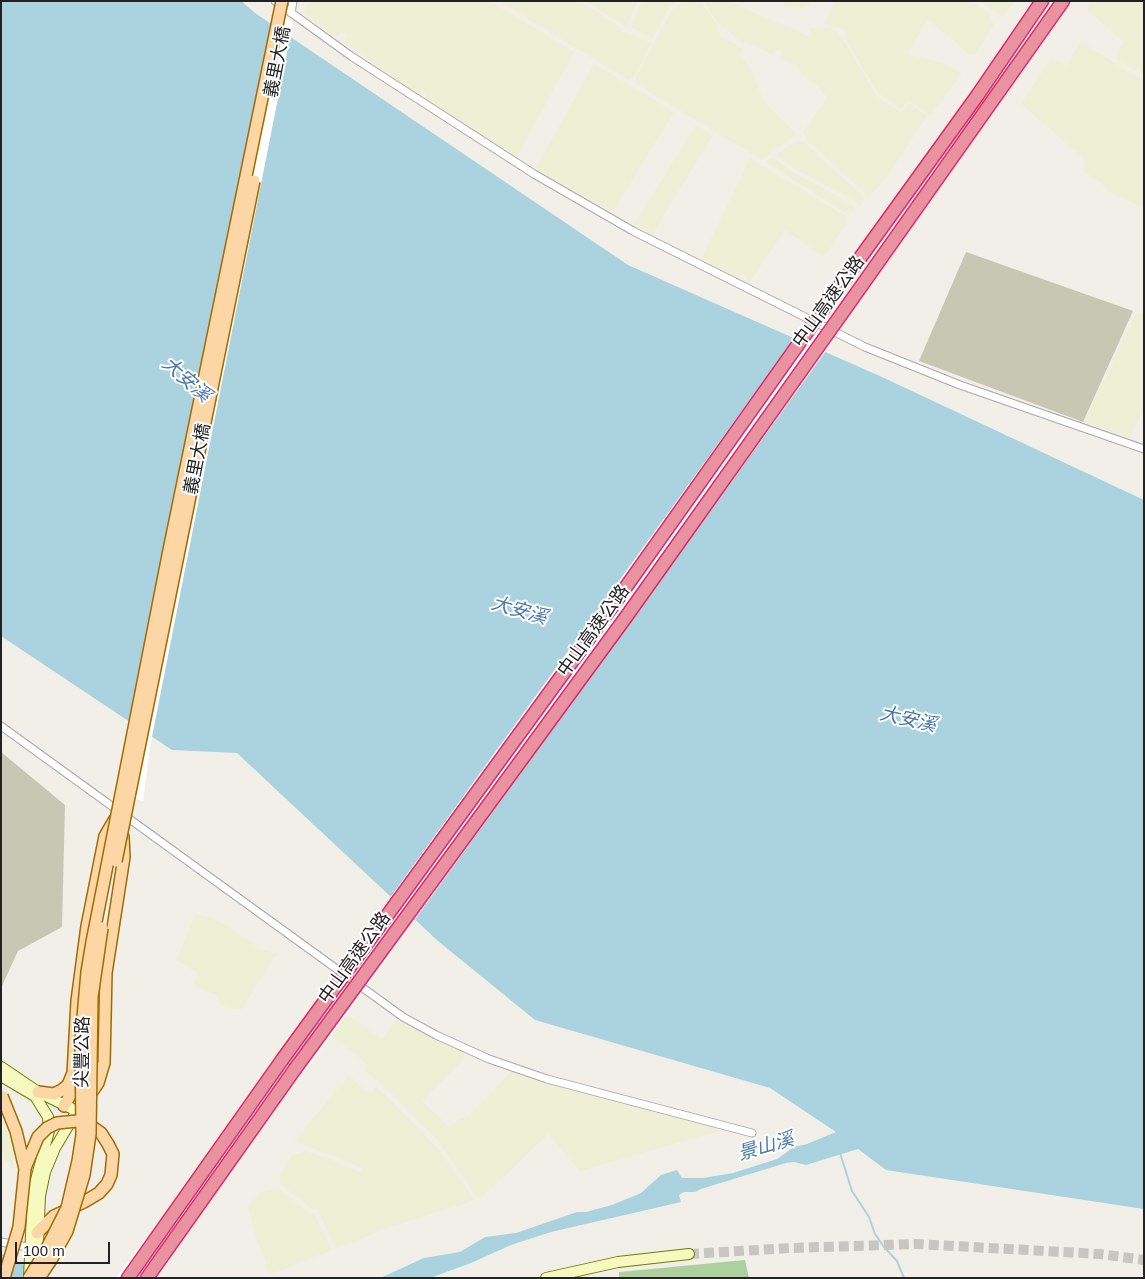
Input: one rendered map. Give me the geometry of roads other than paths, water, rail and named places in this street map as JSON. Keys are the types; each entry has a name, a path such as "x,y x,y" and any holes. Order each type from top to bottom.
{"highway":[{"name":"中山高速公路","path":"128,1278 228,1134 611,608 977,96 1042,1"},
{"name":"中山高速公路","path":"147,1278 295,1069 626,617 1064,1"}],"main road":[{"name":"義里大橋","path":"116,817 278,1"},
{"name":"義里大橋","path":"123,828 289,1"},
{"path":"46,1140 72,1092 77,1001 82,955 101,855 106,836 116,817"},
{"name":"尖豐公路","path":"29,1278 44,1254 66,1208 79,1152 82,1135 81,1040 87,972 116,817"},
{"path":"29,1278 45,1172 75,1114 98,1083 104,1063 107,964 124,857 123,828"},
{"name":"尖豐公路","path":"38,1278 51,1260 67,1231 84,1175 90,1134 92,997 101,934 123,828"},
{"path":"1,1067 36,1094 48,1117 49,1131 33,1191 33,1248 38,1278"},
{"path":"36,1094 54,1094 62,1090 68,1085 72,1074"},
{"path":"1,1076 75,1114"},
{"path":"1,1096 16,1131 25,1169"},
{"path":"4,1278 20,1227 25,1169 35,1143 42,1133 57,1123 78,1121 91,1126 100,1133 113,1154 113,1167 107,1184 99,1193 54,1216 37,1233"},
{"path":"546,1278 618,1262 689,1254"}],"street":[{"path":"278,1 291,14 359,61 534,174 633,231 865,347 960,385 1144,449"},
{"path":"291,14 293,1"},
{"path":"1,726 389,1007 436,1035 489,1059 547,1078 752,1132"},
{"path":"1,1242 33,1248"}],"water":[{"name":"大安溪","path":"1,1 241,1 255,13 628,265 882,377 1144,500 1144,1209 886,1170 858,1149 806,1165 794,1162 786,1163 695,1192 684,1192 679,1195 681,1202 551,1232 511,1245 471,1263 430,1278 380,1278 424,1258 460,1252 485,1237 516,1233 577,1212 586,1212 612,1205 641,1193 661,1175 677,1170 682,1178 703,1178 733,1173 777,1159 794,1147 807,1144 836,1132 770,1088 535,1020 438,941 237,753 172,750 1,636"},
{"path":"1,1254 6,1255 48,1278 1,1278"}],"waterway":[{"path":"840,1153 852,1191 869,1217 875,1234 897,1261 904,1278"}],"tunnel":[{"path":"689,1254 791,1248 917,1244 1100,1254 1144,1260"}],"water label":[{"name":"景山溪","path":"766,1147"}]}
